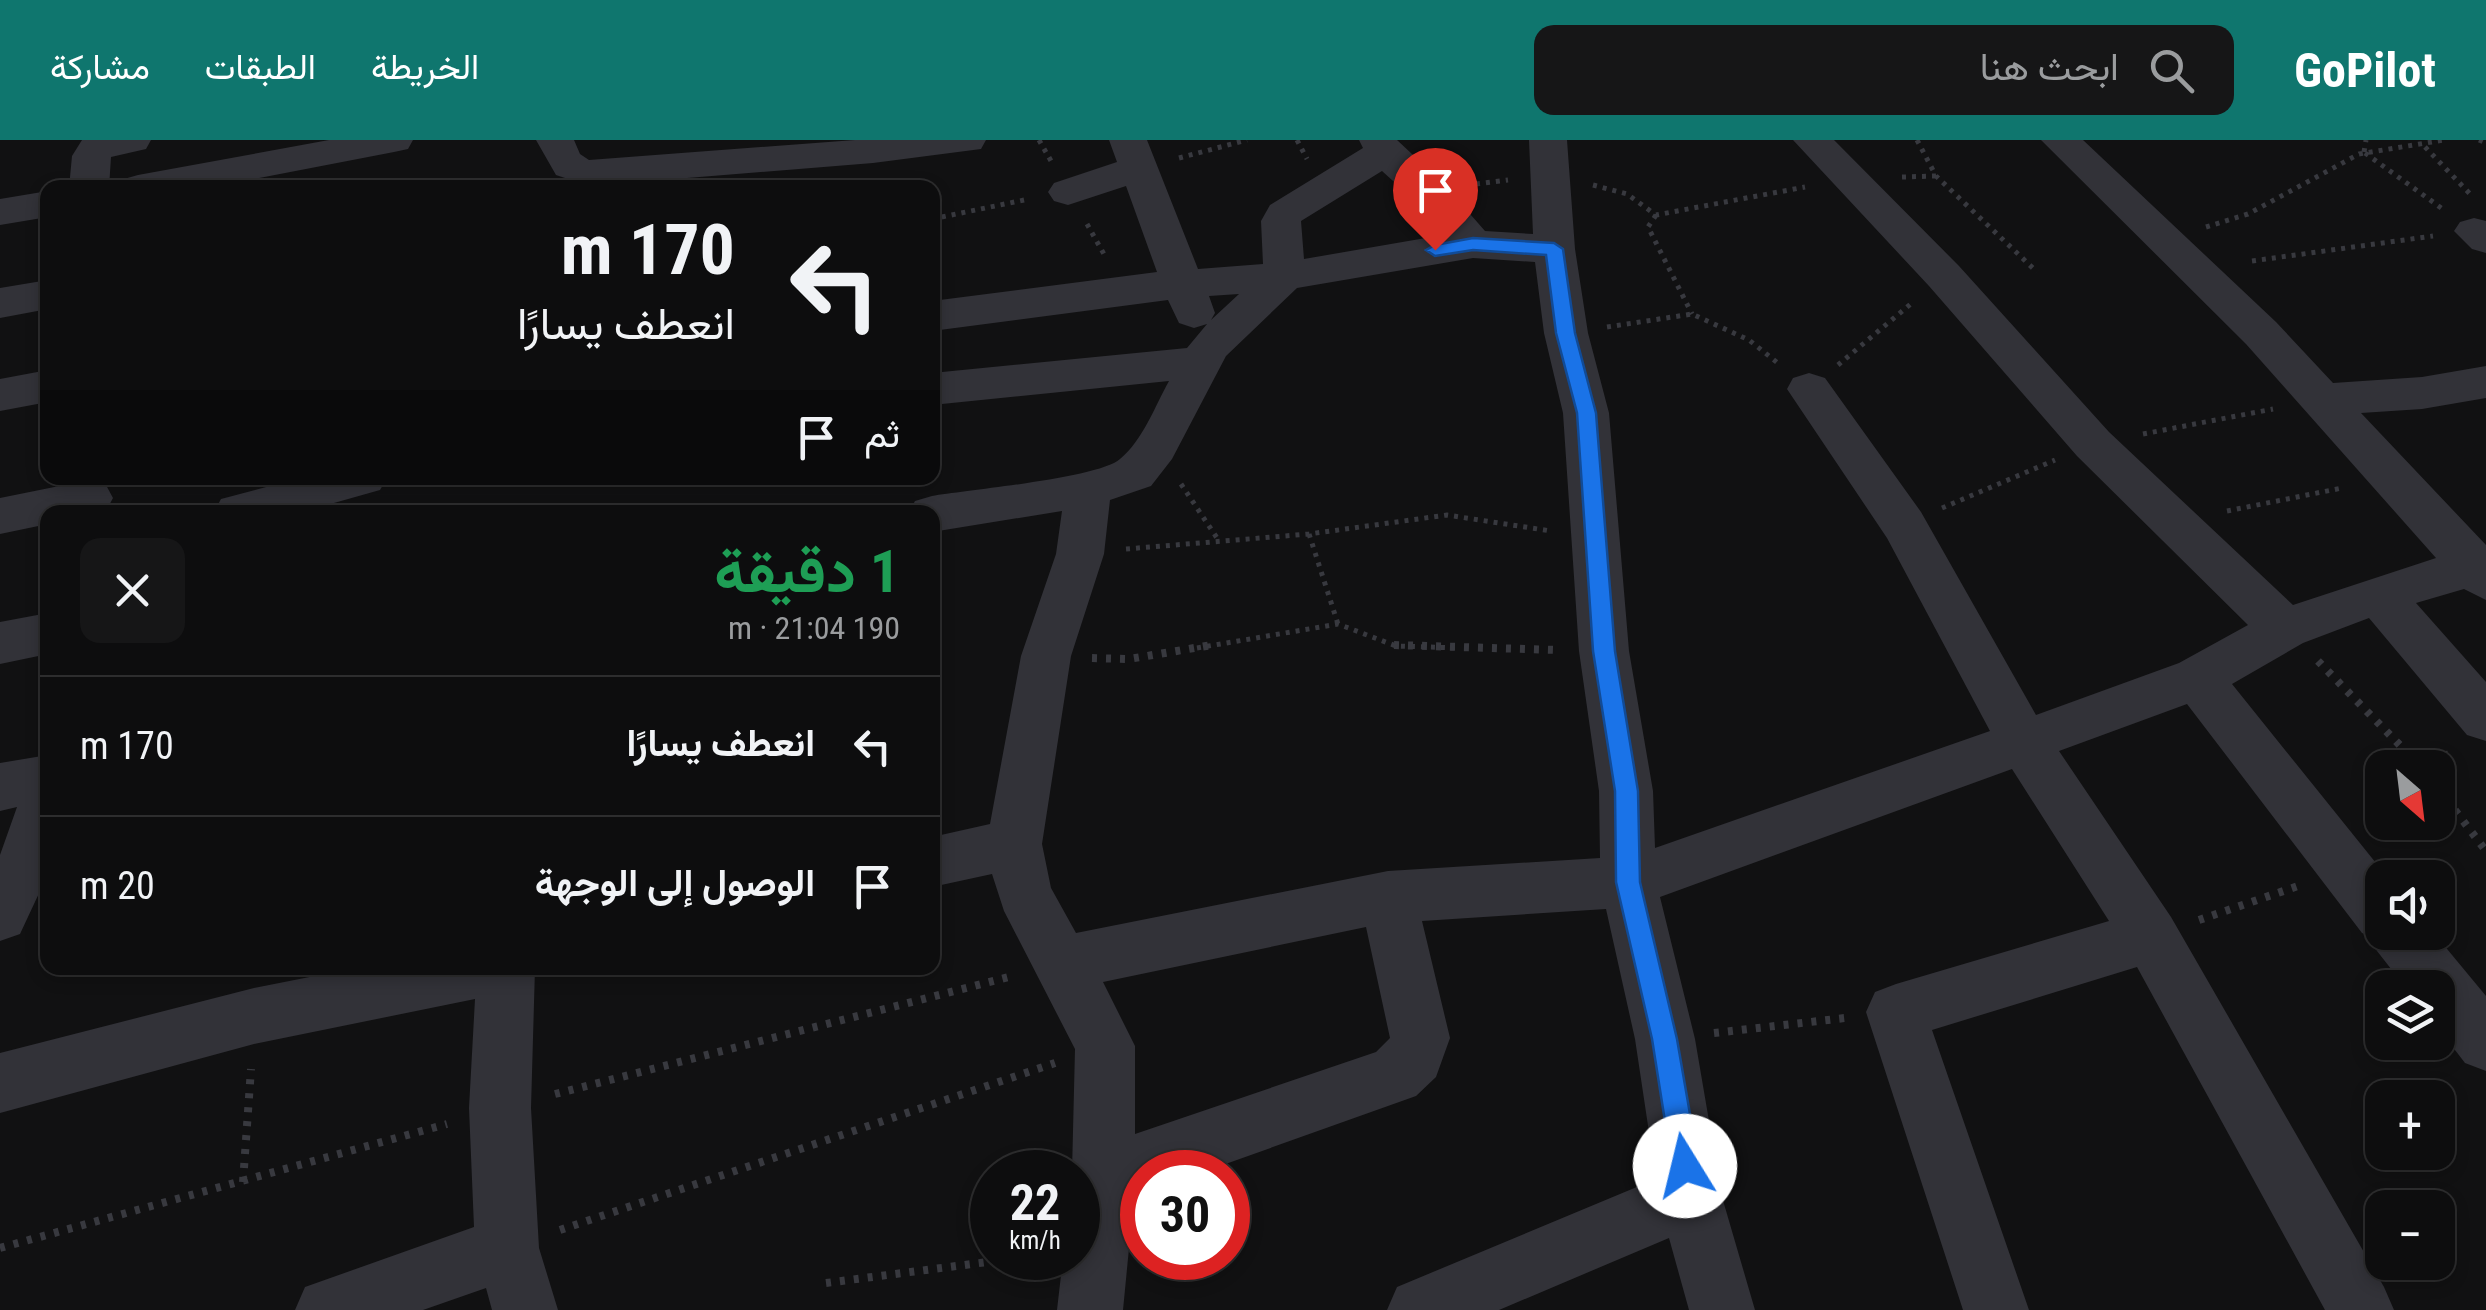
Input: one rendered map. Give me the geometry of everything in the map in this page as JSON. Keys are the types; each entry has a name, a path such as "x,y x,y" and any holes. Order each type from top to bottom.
{"street":[{"path":"181,180 394,140"},
{"path":"555,140 562,162 592,180 750,158 863,154 967,140"},
{"path":"1812,140 1944,276 2092,444 2286,630"},
{"path":"2060,140 2261,332 2482,571"},
{"path":"90,180 92,156 109,143"},
{"path":"940,513 1088,489 1135,474 1156,446 1204,355 1284,276 1284,214 1381,146 1428,191 1473,244"},
{"path":"1068,192 1134,154 1204,355"},
{"path":"1550,157 1554,249 1566,333 1586,413 1604,651 1624,764 1628,882 1664,1039 1690,1197 1716,1306"},
{"path":"0,212 40,205"},
{"path":"940,315 1125,289 1284,276 1473,244 1554,249"},
{"path":"0,303 40,296"},
{"path":"940,388 1204,355"},
{"path":"2323,400 2486,382"},
{"path":"0,395 40,388"},
{"path":"1809,390 1904,525 2024,740 2150,936 2360,1310"},
{"path":"264,505 338,485"},
{"path":"1088,489 1080,554 1046,656 1014,844 1024,894 1105,1046 1104,1176 1090,1310"},
{"path":"49,505 89,496"},
{"path":"0,516 40,507"},
{"path":"1060,964 1388,898 1628,882 1766,837 2197,678 2286,630 2378,594 2482,571"},
{"path":"2378,594 2486,719"},
{"path":"0,644 40,635"},
{"path":"2197,678 2365,893"},
{"path":"0,788 40,780"},
{"path":"0,915 40,833"},
{"path":"940,860 1014,844"},
{"path":"1104,1176 1395,1074 1416,1056 1420,1038 1388,898"},
{"path":"1996,1310 1896,1012 2150,936"},
{"path":"2412,950 2486,1042"},
{"path":"0,1082 254,1016 457,975"},
{"path":"506,975 500,1108 506,1248 525,1310"},
{"path":"1420,1310 1690,1197"},
{"path":"328,1310 506,1248"}],"path":[{"path":"1134,154 1246,140"},
{"path":"1917,140 1936,176 2037,272"},
{"path":"2364,152 2366,140"},
{"path":"2160,236 2240,221 2294,190 2314,172 2364,152 2424,147 2444,140"},
{"path":"2479,140 2486,144"},
{"path":"2424,147 2478,223"},
{"path":"2364,152 2478,223"},
{"path":"1428,191 1550,157 1627,194 1656,215"},
{"path":"1692,314 1648,226 1656,215 1852,178"},
{"path":"940,217 1068,192 1125,289"},
{"path":"2252,261 2478,223"},
{"path":"1566,333 1692,314 1749,340 1809,390 1944,276"},
{"path":"1904,525 2092,444 2323,400"},
{"path":"1156,446 1220,541"},
{"path":"2175,523 2393,479"},
{"path":"1080,554 1309,534 1447,515 1597,538"},
{"path":"1309,534 1338,624"},
{"path":"1046,656 1128,659 1338,624 1396,646 1604,651"},
{"path":"2286,630 2404,750"},
{"path":"2455,810 2486,851"},
{"path":"2150,936 2346,870"},
{"path":"0,1248 500,1108 1060,964"},
{"path":"1664,1039 1896,1012"},
{"path":"243,1182 254,1016"},
{"path":"506,1248 1105,1046"},
{"path":"826,1283 970,1264"}],"route":[{"path":"1435,250 1473,244 1554,249 1566,333 1586,413 1604,651 1616,708 1626,791 1628,882 1664,1039 1685,1166"}]}
